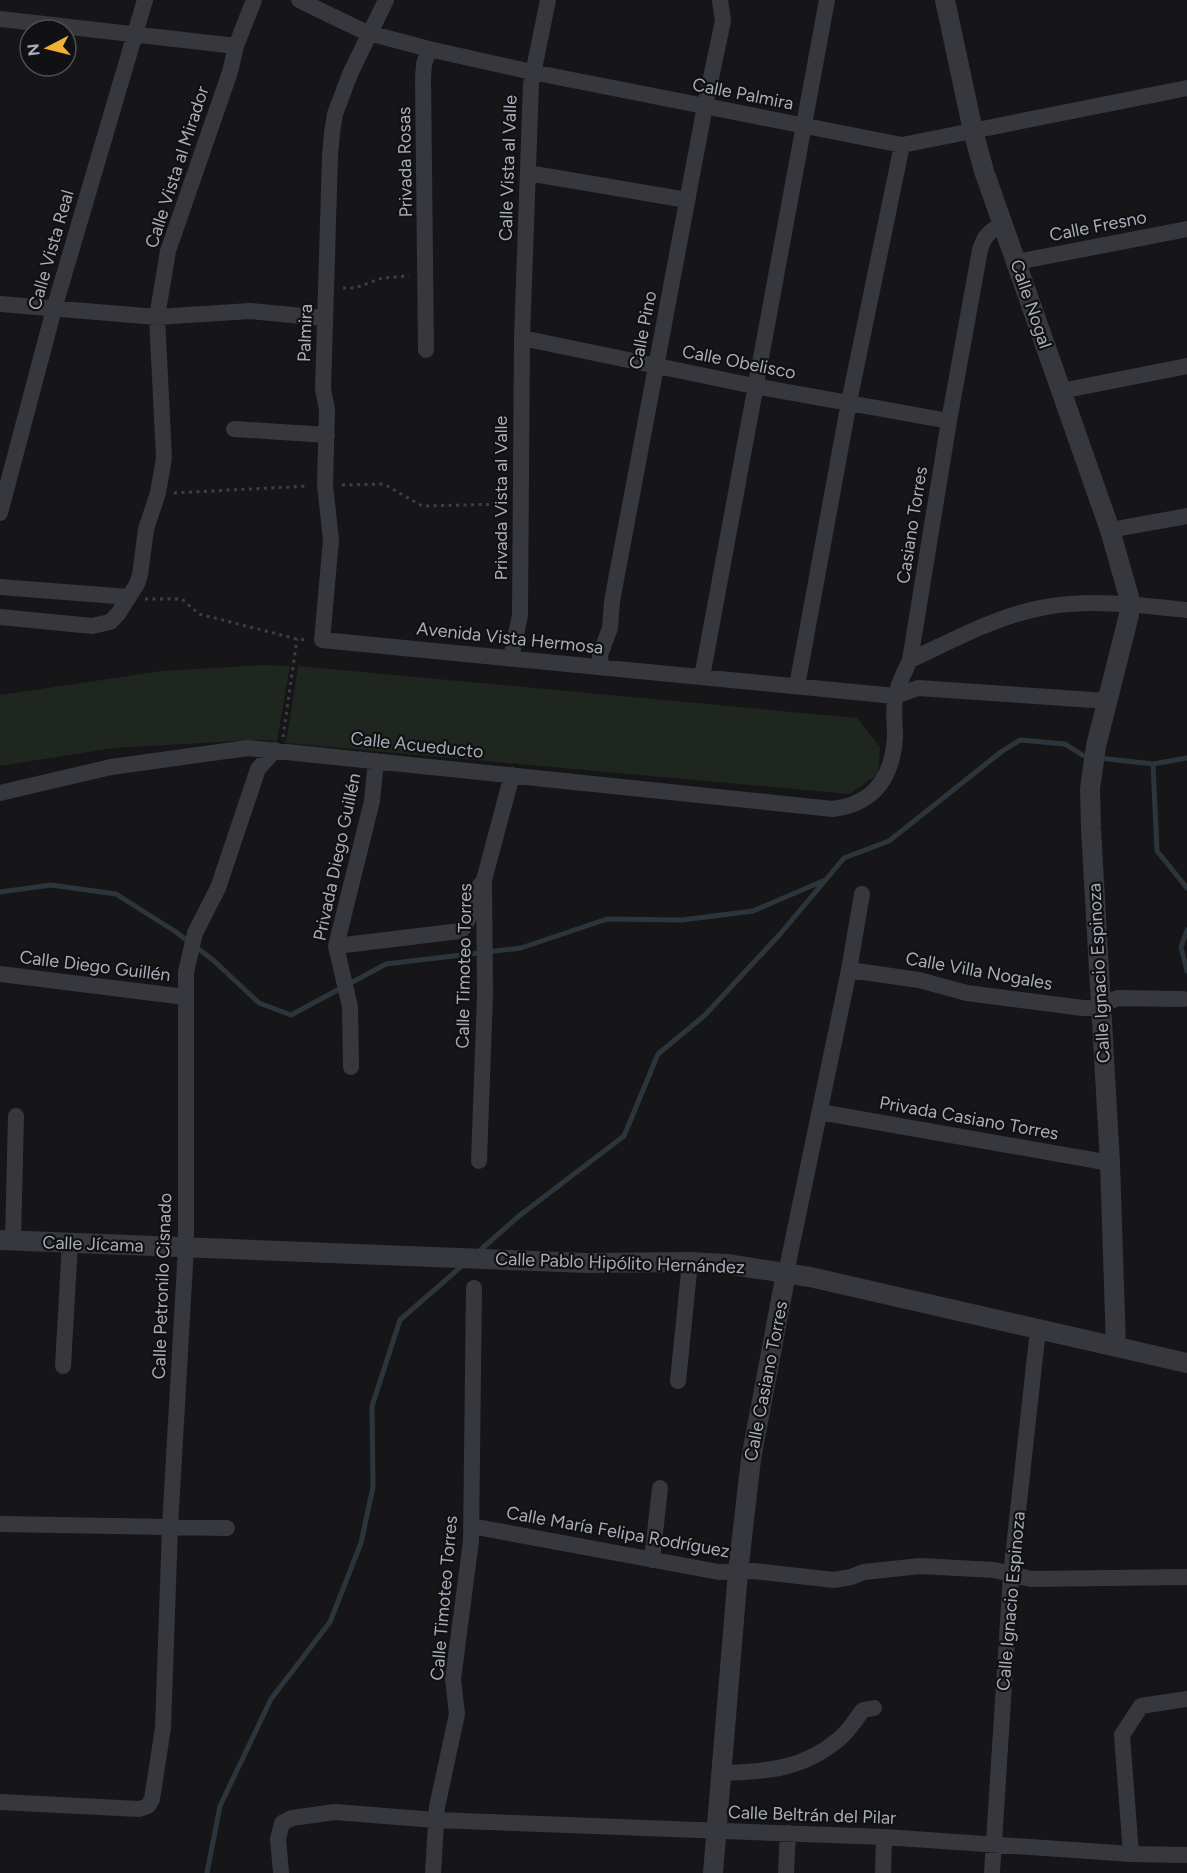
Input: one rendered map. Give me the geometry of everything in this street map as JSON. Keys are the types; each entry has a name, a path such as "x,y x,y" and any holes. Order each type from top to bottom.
{"street":[{"name":"Calle Vista Real","path":"0,513 54,309 145,0"},
{"name":"Calle Vista al Mirador","path":"0,617 102,625 110,622 118,614 140,575 146,529 163,471 164,442 157,318 171,240 230,72 236,46 254,0"},
{"name":"Calle Palmira","path":"299,0 370,34 429,49 532,72 902,145 1187,88"},
{"path":"370,34 386,0"},
{"name":"Calle Vista al Valle","path":"522,338 532,72 548,0"},
{"name":"Calle Pino","path":"601,667 600,655 610,628 612,602 723,21 720,0"},
{"path":"702,677 827,0"},
{"name":"Calle Nogal","path":"945,0 973,131 984,171 1110,530 1130,604"},
{"path":"0,19 236,46"},
{"name":"Palmira","path":"322,640 331,540 325,485 327,409 323,389 332,133 340,100 370,34"},
{"name":"Privada Rosas","path":"426,350 427,275 423,77 429,49"},
{"path":"797,686 849,402 902,145"},
{"path":"528,173 687,200"},
{"name":"Casiano Torres","path":"833,809 856,803 875,791 885,779 893,752 895,696 910,660 980,250 983,240 990,231 1003,224"},
{"name":"Calle Fresno","path":"1017,262 1187,229"},
{"path":"0,304 157,318 250,311 324,318"},
{"name":"Calle Obelisco","path":"522,338 754,386 949,421"},
{"name":"Privada Vista al Valle","path":"511,658 520,615 522,338"},
{"path":"1061,391 1187,366"},
{"path":"234,429 327,435"},
{"path":"1110,530 1187,516"},
{"path":"0,587 129,597"},
{"path":"910,660 990,623 1026,612 1062,605 1130,604 1187,610"},
{"name":"Calle Ignacio Espinoza","path":"1116,1347 1110,1163 1091,829 1092,768 1130,604"},
{"name":"Avenida Vista Hermosa","path":"322,640 895,696"},
{"path":"895,696 918,688 1108,701"},
{"name":"Calle Acueducto","path":"0,793 111,767 248,748 833,809"},
{"name":"Calle Petronilo Cisnado","path":"0,1802 139,1809 148,1806 152,1799 163,1728 170,1527 186,1247 185,997 188,961 195,933 204,912 216,894 258,769 278,750"},
{"name":"Privada Diego Guillén","path":"351,1067 350,1007 336,946 372,801 376,760"},
{"name":"Calle Timoteo Torres","path":"479,1161 485,994 484,887 512,775"},
{"path":"336,946 460,931 466,926 475,890 484,887"},
{"name":"Calle Casiano Torres","path":"713,1873 738,1572 752,1451 786,1273 849,970 862,894"},
{"name":"Calle Villa Nogales","path":"849,970 919,980 967,993 1083,1008 1092,1008 1118,998 1183,999"},
{"name":"Calle Diego Guillén","path":"0,974 185,997"},
{"name":"Privada Casiano Torres","path":"820,1112 1110,1163"},
{"path":"6,1240 16,1116"},
{"name":"Calle Jícama","path":"6,1240 186,1247"},
{"path":"63,1366 70,1243"},
{"name":"Calle Pablo Hipólito Hernández","path":"186,1247 587,1263 690,1262 735,1265 786,1273 1187,1363"},
{"path":"678,1381 690,1262"},
{"name":"Calle Timoteo Torres","path":"433,1873 435,1820 457,1714 453,1679 470,1555 474,1288"},
{"name":"Calle Ignacio Espinoza","path":"992,1873 1011,1575 1038,1329"},
{"path":"652,1560 660,1488"},
{"path":"0,1524 227,1528"},
{"name":"Calle María Felipa Rodríguez","path":"471,1526 719,1572 754,1571 834,1580 864,1572 920,1566 994,1570 1031,1580 1187,1577"},
{"path":"1131,1854 1122,1735 1139,1708 1144,1705 1187,1699"},
{"path":"722,1773 774,1770 804,1761 840,1738 863,1710 874,1708"},
{"name":"Calle Beltrán del Pilar","path":"281,1872 279,1830 282,1823 292,1818 335,1812 435,1820 884,1837 1131,1854 1187,1855"},
{"path":"786,1873 788,1833"},
{"path":"883,1873 884,1837"}],"path":[{"path":"326,289 356,288 382,278 427,275"},
{"path":"158,493 384,484 422,506 520,504"},
{"path":"129,597 159,600 182,599 199,614 297,639 322,640"},
{"path":"278,750 297,639"}],"shaded area":[{"path":"263,665 290,666 277,741 258,740 113,748 0,766 0,695 162,671"},
{"path":"298,666 857,718 880,747 878,774 850,794 286,743"}],"waterway":[{"path":"478,1252 519,1216 624,1136 658,1054 705,1015 781,933 844,858 889,841 1001,752 1020,740 1065,744 1084,756 1090,756"},
{"path":"1099,758 1153,764 1187,758"},
{"path":"1153,764 1157,851 1187,888"},
{"path":"0,892 51,885 116,894 176,932 213,960 259,1003 291,1015 386,964 521,948 607,919 682,920 753,911 823,881"},
{"path":"1187,930 1181,947 1187,971"},
{"path":"207,1873 220,1806 271,1699 330,1622 361,1543 373,1487 372,1406 400,1320 464,1264"}]}
